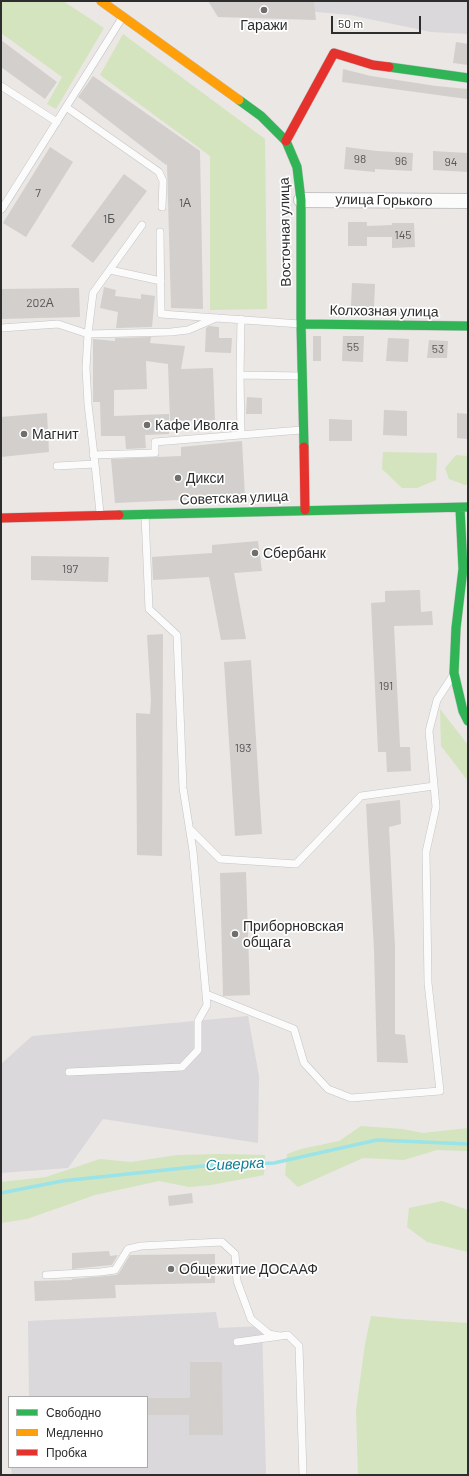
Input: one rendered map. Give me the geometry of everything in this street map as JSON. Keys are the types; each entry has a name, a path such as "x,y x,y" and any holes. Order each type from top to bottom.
{"main road":[{"name":"Восточная улица","path":"101,1 261,116 286,141 297,167 301,200 300,324 306,510"},
{"path":"286,141 334,52 373,65 468,78"},
{"name":"Колхозная улица","path":"300,324 468,326"},
{"path":"464,508 463,569 456,628 454,673 463,711 468,721"},
{"name":"Советская улица","path":"2,518 306,510 464,508"}],"street":[{"name":"улица Горького","path":"301,200 468,201"}],"lane":[{"path":"2,209 123,16"},
{"path":"1,86 57,122"},
{"path":"66,106 159,172 163,181 162,207"},
{"path":"100,516 96,464 93,455 86,368 93,293 142,225"},
{"path":"160,232 161,314 300,324"},
{"path":"110,270 161,280"},
{"path":"1,328 58,324 88,334 171,332 188,330 216,318"},
{"path":"241,320 241,434"},
{"path":"240,375 302,376"},
{"path":"93,455 155,453 154,442 303,430"},
{"path":"57,466 96,464"},
{"path":"2,508 2,518"},
{"path":"68,1072 182,1068 198,1050 198,1021 207,1005 193,851 184,788 177,635 149,609 146,514"},
{"path":"206,994 294,1029 304,1063 328,1090 351,1098 440,1091 428,983 426,852 436,807 429,731 437,700 454,673"},
{"path":"190,829 220,859 296,864 360,796 434,786"},
{"path":"46,1275 115,1270 128,1249 142,1246 222,1242 235,1254 237,1282 251,1319 269,1334 279,1336"},
{"path":"237,1342 288,1335 299,1346 303,1475"}],"shaded area":[{"path":"227,1 468,1 468,34 431,32 350,15 229,4"},
{"path":"248,1016 259,1076 258,1143 103,1119 68,1168 1,1173 1,1064 32,1036"},
{"path":"216,1312 219,1328 262,1326 266,1475 12,1475 11,1468 148,1468 148,1396 29,1396 28,1321"}],"green space":[{"path":"1,1 63,1 104,28 56,109 47,104 62,77 1,33"},
{"path":"123,34 265,139 267,309 210,310 210,156 100,75"},
{"path":"383,452 437,453 436,480 417,488 402,488 382,469"},
{"path":"456,455 468,456 468,484 465,485 449,479 445,468"},
{"path":"440,709 468,745 468,781 441,746"},
{"path":"361,1126 402,1129 423,1133 468,1128 468,1152 437,1150 404,1160 363,1158 298,1187 285,1175 287,1154 301,1149 339,1141"},
{"path":"177,1155 265,1155 264,1175 211,1185 189,1187 159,1181 95,1195 27,1219 1,1223 1,1182 46,1177 100,1159 131,1162"},
{"path":"442,1201 468,1210 468,1252 427,1242 407,1227 409,1208"},
{"path":"371,1316 468,1323 468,1475 358,1475 356,1410 365,1344"}],"building":[{"name":"Гаражи","path":"208,1 314,2 316,20 218,17"},
{"path":"1,40 57,82 45,99 1,67"},
{"path":"456,42 468,44 468,65 453,63"},
{"path":"343,69 371,76 436,86 468,89 467,99 342,82"},
{"path":"93,76 200,151 203,309 171,308 167,164 166,165 78,97"},
{"path":"50,147 73,162 26,237 3,223"},
{"path":"346,147 377,151 413,153 412,171 375,169 375,172 344,169"},
{"path":"433,151 468,153 468,172 433,170"},
{"path":"124,174 147,191 93,263 71,246"},
{"path":"348,222 367,222 367,226 392,225 392,223 414,223 415,247 392,248 392,237 367,237 367,246 348,246"},
{"path":"352,283 375,284 374,307 351,306"},
{"path":"104,287 116,290 115,296 141,299 141,294 155,296 152,327 116,328 118,312 100,308"},
{"path":"79,288 80,317 1,319 1,289"},
{"path":"209,326 219,327 219,338 232,338 231,353 205,352 206,328"},
{"path":"313,336 321,336 321,361 313,361"},
{"path":"343,336 364,336 363,362 342,361"},
{"path":"151,337 150,343 185,346 181,369 213,368 215,420 170,421 168,364 146,361 147,389 114,390 114,416 169,414 169,434 145,435 146,448 126,449 125,436 101,436 100,402 93,402 93,339 115,341 115,338"},
{"path":"388,338 409,339 408,362 386,361"},
{"path":"429,340 448,341 447,358 427,358"},
{"path":"247,397 262,398 262,414 246,414"},
{"path":"384,410 407,411 407,436 383,435"},
{"name":"Магнит","path":"47,413 49,452 1,457 1,417"},
{"path":"457,413 468,414 468,439 457,438"},
{"path":"329,419 352,420 352,441 329,441"},
{"name":"Дикси","path":"242,441 245,497 115,503 111,459 181,456 181,447"},
{"path":"258,541 262,571 234,573 246,639 221,640 209,577 153,580 152,557 212,553 212,545"},
{"path":"31,556 109,557 108,582 31,580"},
{"path":"420,590 421,612 432,611 433,625 394,626 400,747 410,747 411,771 387,772 386,752 378,752 371,603 385,602 385,591"},
{"path":"163,634 162,856 137,855 136,713 150,714 151,700 147,635"},
{"path":"251,660 262,834 235,836 224,662"},
{"path":"400,800 401,824 389,827 395,947 395,1034 405,1035 408,1063 377,1062 374,950 366,804"},
{"name":"Приборновская общага","path":"246,872 250,995 223,996 220,873"},
{"path":"192,1193 193,1203 169,1206 168,1196"},
{"path":"109,1251 110,1256 118,1255 112,1265 72,1269 72,1253"},
{"path":"215,1254 215,1283 115,1285 116,1298 35,1301 34,1281 72,1280 116,1275 119,1273 130,1255"},
{"path":"190,1362 222,1362 223,1435 189,1435 189,1415 148,1415 148,1398 190,1398"}],"waterway":[{"name":"Сиверка","path":"1,1193 62,1181 203,1166 274,1163 377,1140 468,1144"}],"traffic: fast":[{"path":"389,67 468,78"},
{"path":"239,100 261,116 286,141 297,167 301,200 301,324 304,447"},
{"path":"301,324 468,326"},
{"path":"119,515 468,507"},
{"path":"460,508 463,569 456,628 454,673 463,711 468,721"}],"traffic: slow":[{"path":"101,1 239,100"}],"traffic: jam":[{"path":"286,141 334,53 373,65 389,67"},
{"path":"304,447 305,510"},
{"path":"1,518 119,515"}],"place":[{"name":"Гаражи","path":"264,10"},
{"name":"Кафе Иволга","path":"147,425"},
{"name":"Магнит","path":"24,434"},
{"name":"Дикси","path":"178,478"},
{"name":"Сбербанк","path":"255,553"},
{"name":"Приборновская общага","path":"235,934"},
{"name":"Общежитие ДОСААФ","path":"171,1269"}]}
